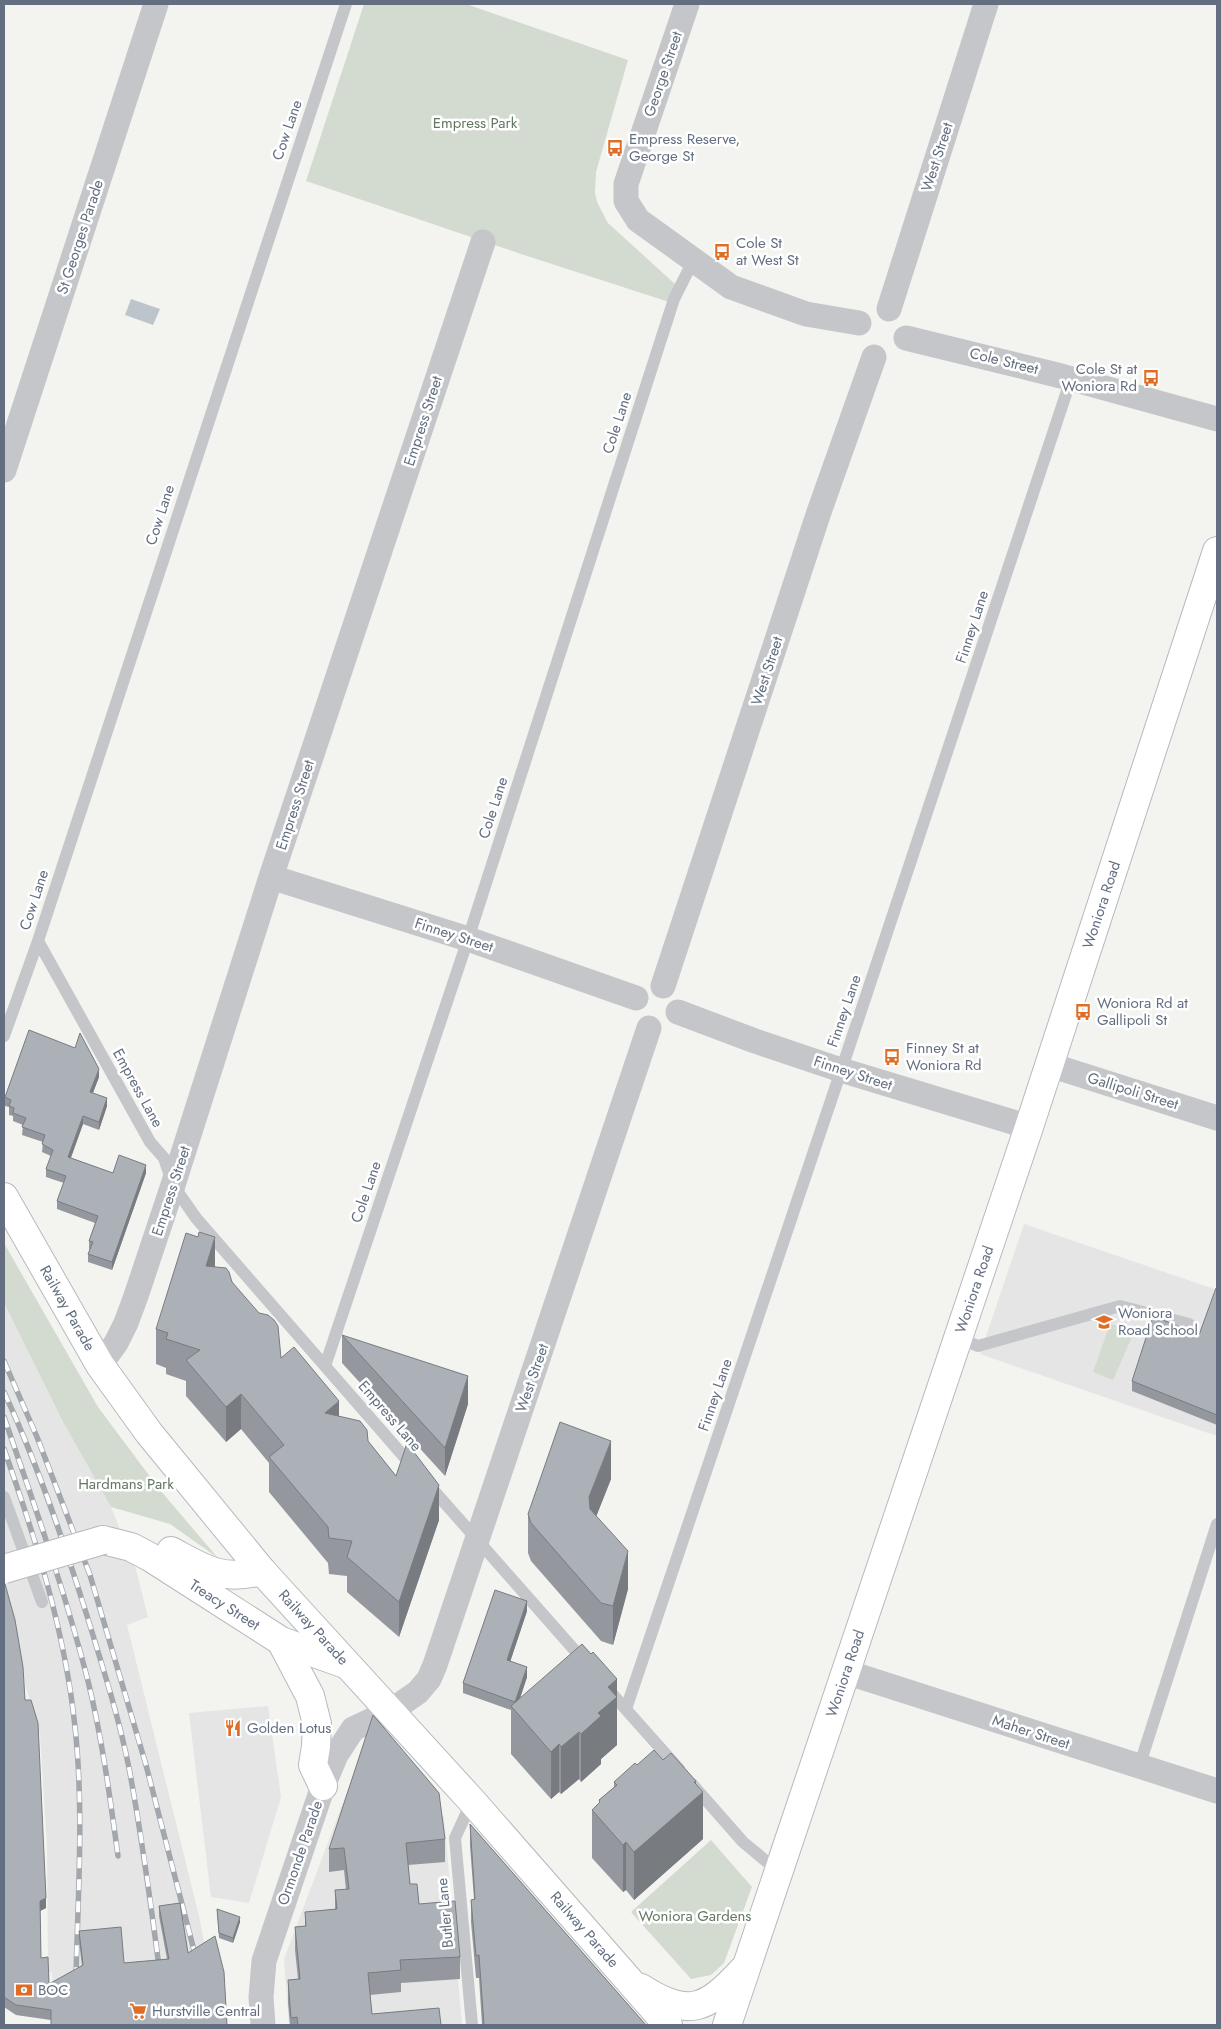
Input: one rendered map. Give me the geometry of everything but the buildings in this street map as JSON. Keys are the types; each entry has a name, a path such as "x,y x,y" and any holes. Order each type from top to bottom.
{"street":[{"name":"St Georges Parade","path":"4,470 156,4"},
{"name":"George Street","path":"687,4 626,184 625,194 628,206 638,220 693,261"},
{"name":"West Street","path":"889,309 986,4"},
{"name":"Empress Street","path":"100,1365 116,1343 126,1323 173,1186 271,877 483,242"},
{"path":"693,261 730,287 806,314 859,323"},
{"path":"882,308 889,309 901,317 906,330 903,346 898,352 883,358 874,357 867,353 857,340 859,323 868,312 882,308"},
{"name":"Cole Street","path":"906,338 1071,379 1217,419"},
{"name":"West Street","path":"663,986 819,512 874,357"},
{"name":"Woniora Road","path":"727,2025 1030,1128 1217,551"},
{"name":"Finney Street","path":"271,877 468,939 636,998"},
{"path":"663,986 676,996 679,1003 678,1012 670,1025 663,1029 649,1028 642,1024 636,1016 634,1009 636,998 647,987 663,986"},
{"name":"Finney Street","path":"678,1012 755,1041 841,1070 1030,1128"},
{"name":"West Street","path":"391,1711 409,1700 429,1679 442,1646 649,1028"},
{"name":"Gallipoli Street","path":"1050,1065 1217,1118"},
{"name":"Railway Parade","path":"4,1197 100,1365 149,1433 262,1571 472,1801 668,2025"},
{"name":"Treacy Street","path":"4,1569 116,1536 129,1535 142,1537 203,1569 220,1574 234,1576 262,1571"},
{"name":"Treacy Street","path":"103,1540 131,1548 150,1557 281,1641 349,1666"},
{"path":"281,1641 310,1696 317,1724 313,1765 323,1786"},
{"name":"Maher Street","path":"846,1672 1217,1791"},
{"name":"Ormonde Parade","path":"263,2025 261,1998 264,1961 323,1786 336,1755 352,1729 391,1711"},
{"path":"627,1979 654,1996 671,2003 687,2007 697,2006 718,1994 746,1966"}],"lane":[{"name":"Cow Lane","path":"4,1036 38,941 346,4"},
{"name":"Cole Lane","path":"325,1366 468,939 674,298 693,261"},
{"name":"Finney Lane","path":"626,1709 1071,379"},
{"name":"Empress Lane","path":"38,941 150,1142 164,1158 173,1186 196,1218 743,1842 778,1871"},
{"path":"959,1338 978,1346 1120,1306 1189,1324"},
{"path":"4,1497 42,1602"},
{"path":"1138,1767 1217,1524"},
{"name":"Butler Lane","path":"472,1801 455,1838 472,2025"}],"shaded area":[{"path":"131,299 160,309 153,325 125,315"},
{"name":"Woniora Road School","path":"1024,1224 1217,1290 1217,1436 980,1354"},
{"path":"4,1303 63,1422 111,1507 136,1570 148,1617 127,1625 199,1916 221,2025 51,2025 51,2020 16,2015 4,2007","holes":["23,1677 40,1735 47,1845 48,1967 41,1967 40,1911 46,1908 39,1742 25,1710","52,1972 54,2020 51,2020 48,1973"]},
{"path":"268,1706 281,1797 249,1903 211,1897 189,1713"},
{"path":"379,1742 444,1817 462,2025 289,2025 284,1959 364,1747"}],"green space":[{"name":"Empress Park","path":"364,4 469,4 628,60 596,172 595,193 597,202 608,223 675,284 669,302 306,181"},
{"name":"Hardmans Park","path":"4,1243 98,1407 160,1490 218,1558 170,1524 111,1507 63,1422 4,1303"},
{"path":"1110,1324 1135,1330 1113,1380 1093,1372"},
{"name":"Woniora Gardens","path":"711,1840 752,1887 724,1963 711,1975 691,1979 631,1912"}],"railway":[{"path":"4,1361 37,1437 90,1575 146,1765 197,1962"},
{"path":"4,1392 28,1447 60,1533 116,1712 138,1819 160,1974"},
{"path":"4,1417 38,1515 88,1681 102,1746 118,1856"},
{"path":"4,1449 38,1552 57,1621 75,1727 78,1758 80,1852 76,1976"}],"place":[{"name":"Empress Reserve, George St","path":"615,148"},
{"name":"Cole St at West St","path":"722,252"},
{"name":"Cole St at Woniora Rd","path":"1151,378"},
{"name":"Woniora Rd at Gallipoli St","path":"1083,1012"},
{"name":"Finney St at Woniora Rd","path":"892,1057"},
{"name":"Woniora Road School","path":"1104,1322"},
{"name":"Golden Lotus","path":"233,1728"},
{"name":"BOC","path":"24,1990"},
{"name":"Hurstville Central","path":"138,2011"}]}
